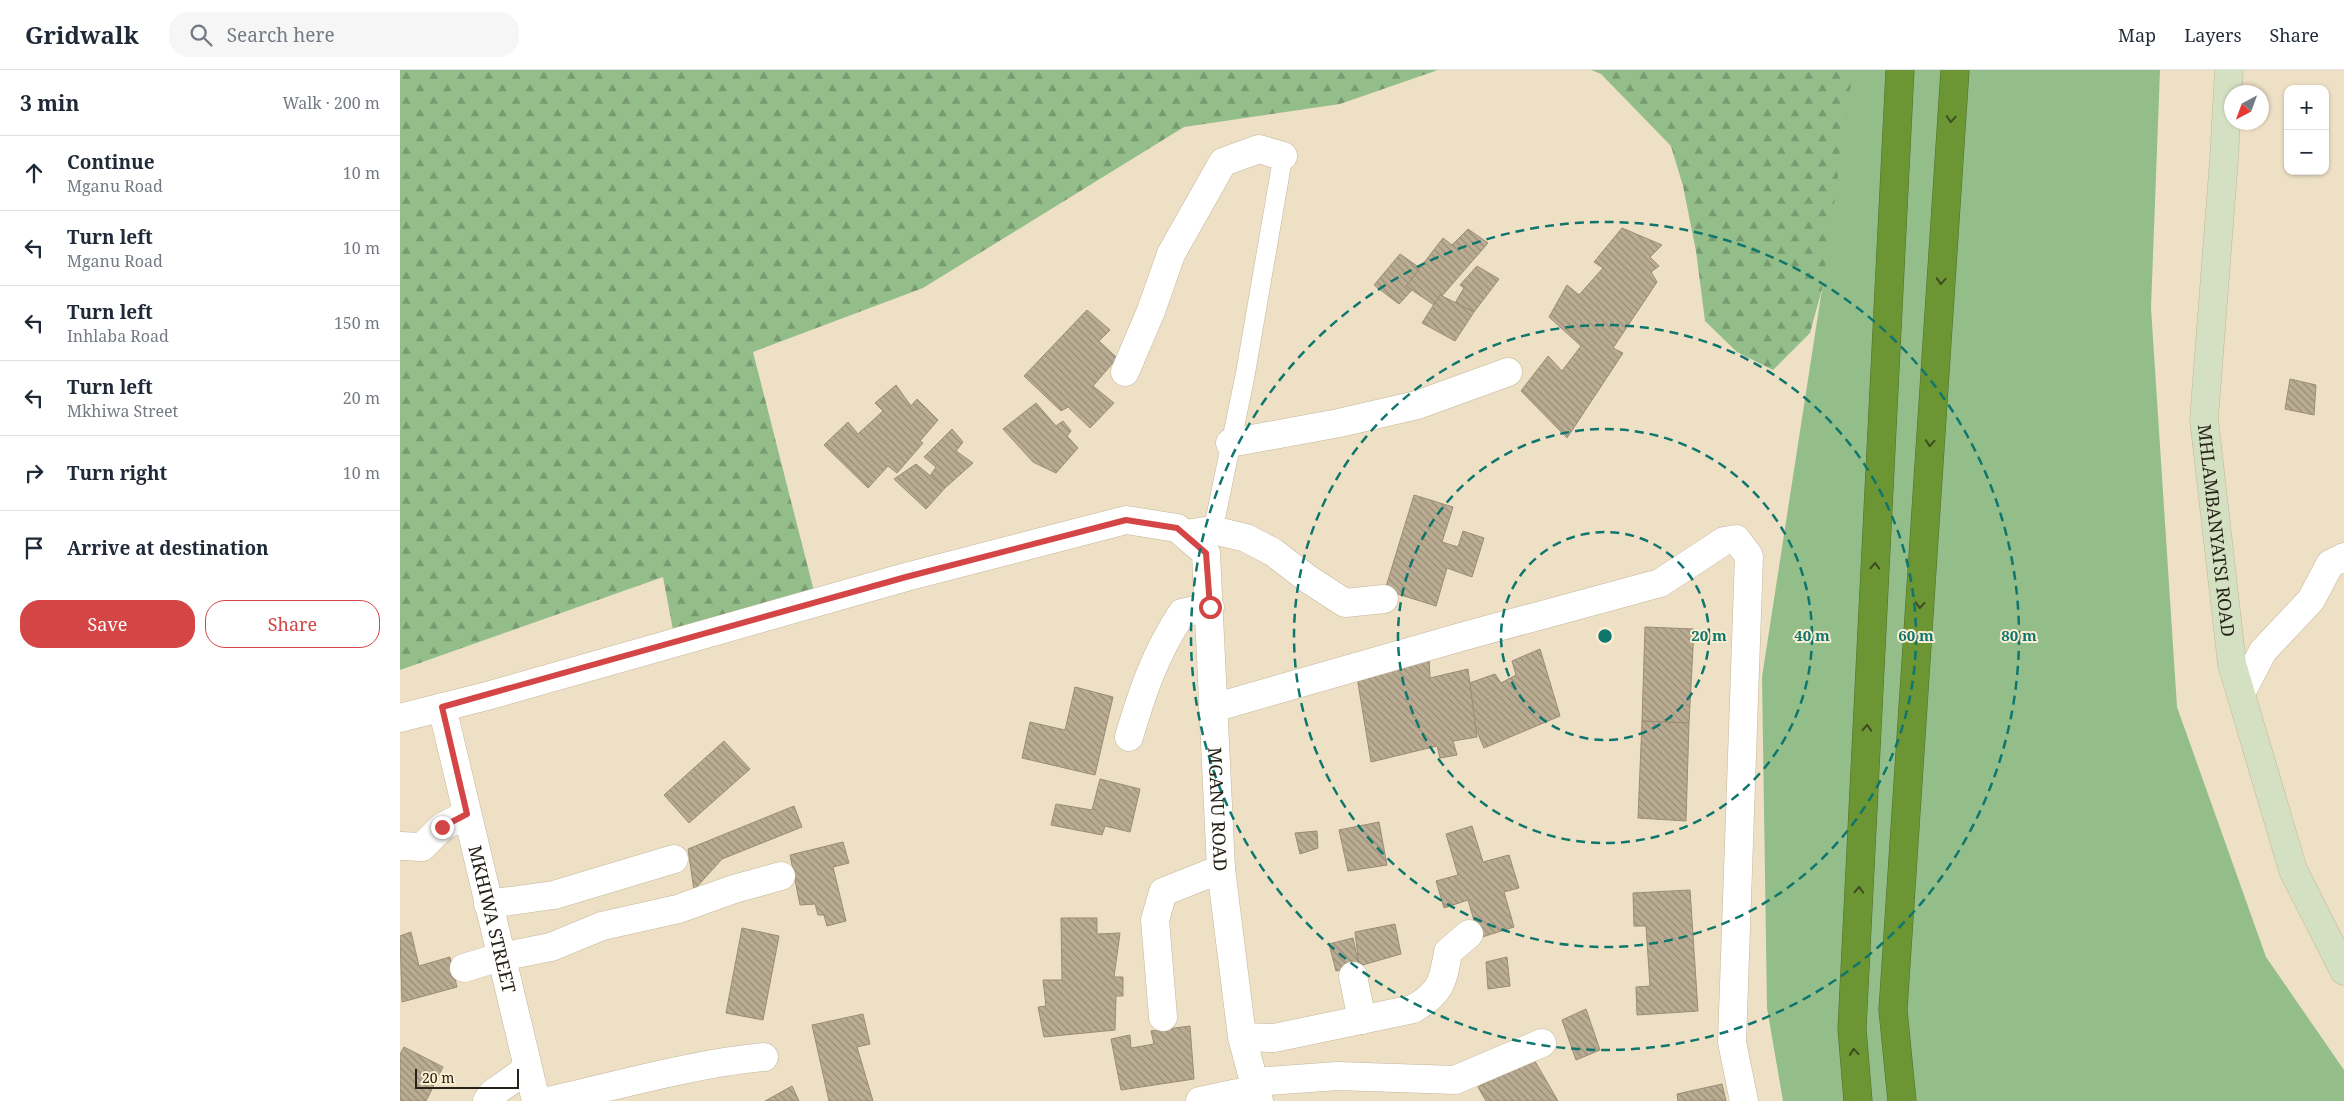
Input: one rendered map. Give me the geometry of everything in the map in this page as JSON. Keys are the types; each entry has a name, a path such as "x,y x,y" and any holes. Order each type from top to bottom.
{"highway":[{"path":"1858,1101 1852,1029 1900,70"},
{"path":"1902,1101 1893,1010 1954,70"}],"main road":[{"name":"MHLAMBANYATSI ROAD","path":"2229,70 2204,419 2232,664 2293,870 2344,971"}],"street":[{"path":"1125,372 1151,311 1171,254 1222,162 1259,149 1284,156"},
{"path":"1230,443 1339,423 1417,405 1508,372"},
{"path":"400,718 906,577 1126,520 1181,531 1213,530 1246,538 1273,552 1308,579 1345,603 1384,599"},
{"name":"MGANU ROAD","path":"1181,531 1206,553 1221,870 1242,1037 1256,1092"},
{"path":"1214,708 1461,637 1660,583 1724,541 1736,539 1749,556 1732,1042 1744,1101"},
{"path":"2240,693 2263,652 2311,600 2330,564 2344,557"},
{"path":"1129,737 1144,686 1163,642 1182,613 1210,607"},
{"name":"MKHIWA STREET","path":"442,707 526,1068 536,1101"},
{"path":"400,846 422,846 442,827 467,814"},
{"path":"488,904 554,896 674,859"},
{"path":"1162,1017 1155,920 1163,892 1221,870"},
{"path":"464,968 500,957 551,947 602,926 678,909 734,889 781,876"},
{"path":"1242,1037 1274,1038 1413,1009 1428,1000 1444,980 1448,952 1469,934"},
{"path":"1353,976 1362,1020"},
{"path":"1200,1101 1337,1076 1455,1080 1542,1043"},
{"path":"548,1101 661,1074 730,1060 764,1057"},
{"path":"487,1101 492,1094 526,1068"}],"lane":[{"path":"1213,530 1245,376 1284,156"}],"green space":[{"path":"400,70 1438,70 1340,104 1184,127 923,288 753,352 817,603 673,630 663,577 400,670"},
{"path":"1591,70 1853,70 1822,289 1810,333 1773,370 1737,352 1705,321 1696,251 1683,186 1671,146 1601,74"},
{"path":"1837,70 2160,70 2151,308 2177,707 2266,957 2344,1070 2344,1101 1783,1101 1767,1008 1762,677 1822,289"}],"building":[{"path":"1622,228 1662,245 1650,257 1659,266 1651,272 1657,282 1613,348 1623,353 1567,438 1521,391 1548,356 1562,371 1581,346 1549,317 1567,285 1579,295 1603,268 1594,262"},
{"path":"1468,229 1488,243 1434,305 1406,286 1443,238 1452,245"},
{"path":"1400,254 1420,268 1406,286 1412,290 1399,304 1374,285"},
{"path":"1477,266 1499,279 1474,312 1455,303 1464,288 1460,285"},
{"path":"1440,295 1474,312 1455,341 1422,323"},
{"path":"1087,310 1110,330 1099,341 1117,358 1093,386 1114,403 1090,428 1068,407 1061,411 1024,376"},
{"path":"2290,379 2316,385 2314,415 2285,409"},
{"path":"896,385 911,406 917,399 938,420 920,441 923,443 897,473 888,466 868,488 824,445 848,422 858,434 883,411 875,403"},
{"path":"1036,403 1056,426 1063,421 1071,431 1067,436 1078,448 1056,473 1033,462 1003,429"},
{"path":"952,429 963,442 956,451 973,463 945,488 930,476 936,467 924,457"},
{"path":"916,464 945,488 926,509 894,479"},
{"path":"1414,495 1453,507 1442,542 1458,547 1463,531 1484,538 1472,577 1447,568 1436,606 1385,590"},
{"path":"1645,627 1694,629 1689,723 1642,721"},
{"path":"1540,649 1560,716 1484,748 1458,687 1495,674 1501,683 1516,675 1512,661"},
{"path":"1429,656 1430,678 1468,669 1477,737 1453,741 1457,755 1440,758 1437,746 1371,762 1356,671"},
{"path":"1075,687 1113,697 1095,775 1022,758 1030,722 1065,730"},
{"path":"1642,721 1689,723 1686,821 1638,818"},
{"path":"724,741 750,769 689,823 664,795"},
{"path":"1100,779 1140,789 1130,832 1105,826 1102,835 1051,825 1056,804 1092,810"},
{"path":"794,806 802,827 722,859 694,890 688,849"},
{"path":"1379,822 1387,865 1348,871 1339,830"},
{"path":"1472,826 1483,862 1509,855 1519,888 1504,892 1514,927 1479,938 1468,900 1444,908 1436,881 1458,875 1446,834"},
{"path":"1317,831 1318,848 1300,854 1295,833"},
{"path":"843,842 849,863 833,867 846,921 827,926 824,915 818,915 815,904 800,905 790,855"},
{"path":"1690,890 1698,1011 1637,1015 1636,987 1650,986 1646,926 1634,926 1633,893"},
{"path":"1061,918 1097,918 1097,934 1120,933 1114,977 1123,977 1123,996 1116,996 1115,1030 1044,1037 1038,1007 1046,1006 1043,980 1062,980"},
{"path":"1395,924 1401,954 1359,966 1355,932"},
{"path":"742,928 779,936 763,1020 726,1013"},
{"path":"411,932 419,966 450,957 457,987 402,1002 400,936"},
{"path":"1353,938 1359,966 1336,971 1329,944"},
{"path":"1507,957 1510,986 1488,989 1486,962"},
{"path":"1586,1009 1600,1050 1576,1060 1562,1020"},
{"path":"863,1014 870,1044 857,1047 873,1101 829,1101 812,1025"},
{"path":"1190,1026 1194,1079 1121,1090 1111,1039 1130,1035 1131,1048 1154,1044 1151,1031"},
{"path":"404,1047 443,1067 426,1101 400,1101 400,1054"},
{"path":"1532,1056 1558,1101 1486,1101 1478,1087"},
{"path":"1722,1084 1726,1101 1678,1101 1677,1094"},
{"path":"792,1086 799,1101 765,1101"}],"route":[{"path":"442,827 467,814 442,707 487,696 906,577 1126,520 1177,528 1206,553 1210,607"}]}
